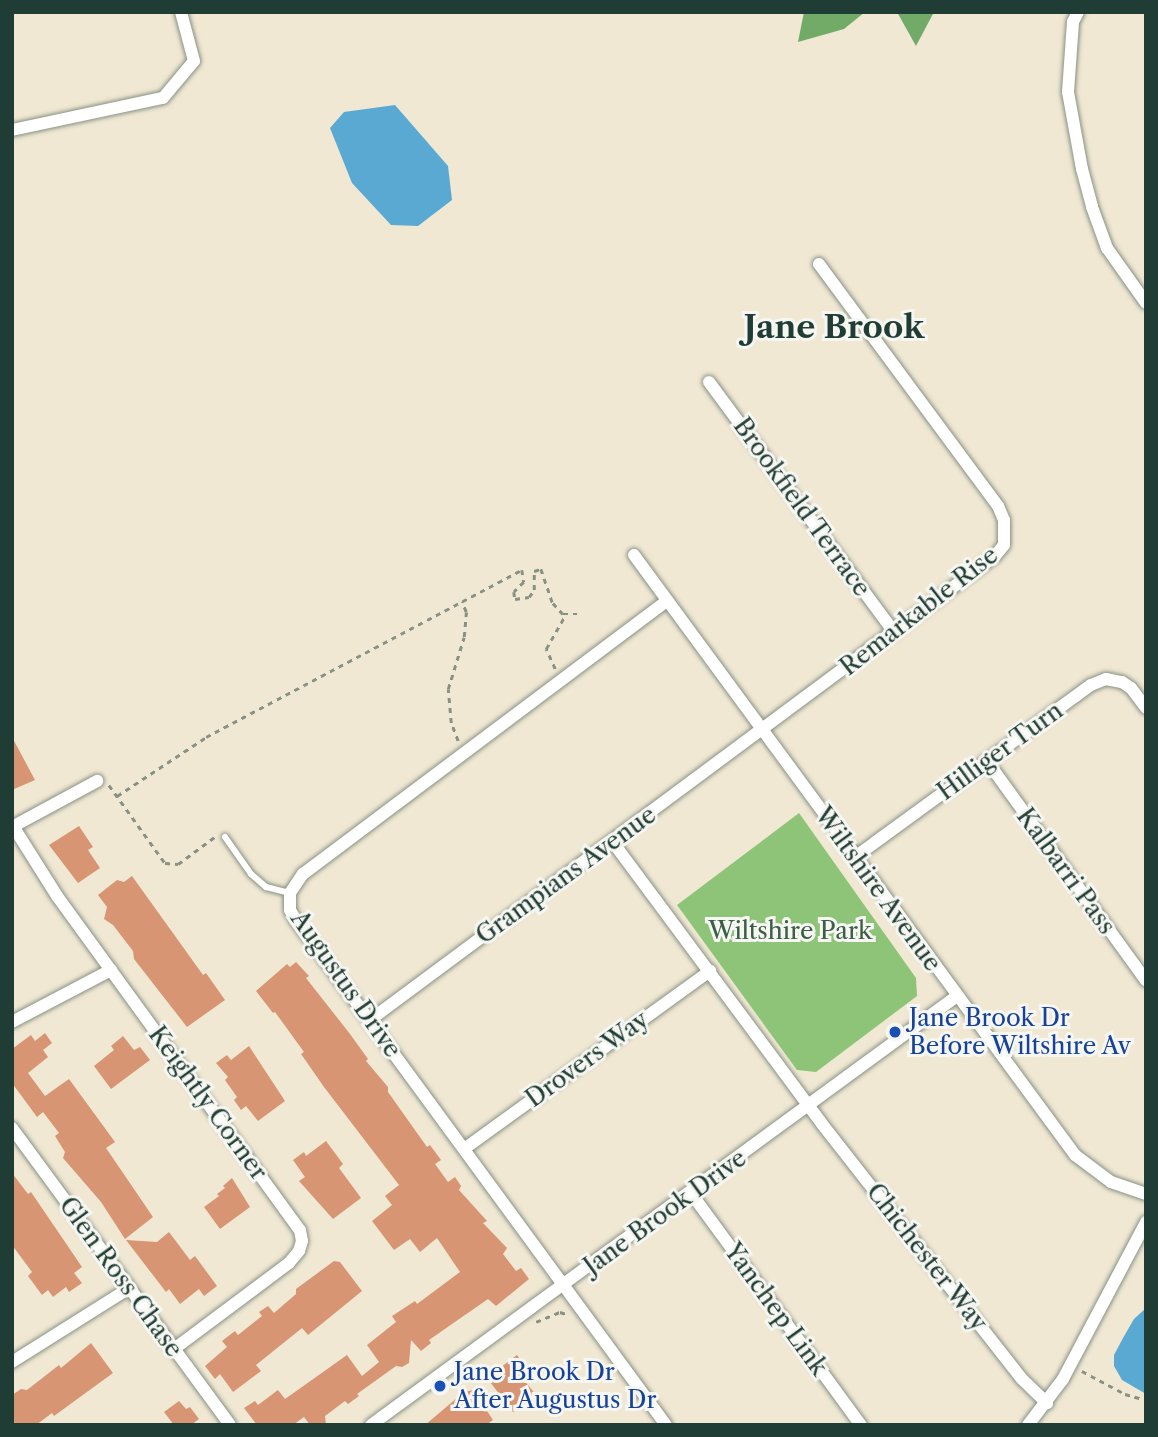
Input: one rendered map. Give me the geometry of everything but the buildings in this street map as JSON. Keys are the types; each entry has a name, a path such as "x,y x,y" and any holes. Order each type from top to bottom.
{"street":[{"path":"12,130 163,98 194,61 181,12"},
{"path":"1078,12 1073,23 1068,92 1082,169 1092,208 1107,248 1146,303"},
{"name":"Remarkable Rise","path":"762,730 995,556 1004,545 1004,520 998,506 819,264"},
{"name":"Brookfield Terrace","path":"709,382 894,632"},
{"name":"Wiltshire Avenue","path":"634,555 1075,1155 1111,1182 1146,1194"},
{"name":"Augustus Drive","path":"666,1425 295,919 290,910 290,892 303,874 667,601"},
{"name":"Hilliger Turn","path":"855,857 1098,681 1114,680 1127,684 1146,708"},
{"name":"Grampians Avenue","path":"370,1020 762,730"},
{"name":"Kalbarri Pass","path":"986,761 1146,981"},
{"path":"13,827 103,783"},
{"name":"Keightly Corner","path":"13,827 46,880 293,1218 302,1241 299,1251 289,1263 174,1349"},
{"name":"Chichester Way","path":"612,841 809,1107 1022,1379 1047,1403"},
{"path":"12,1022 111,970"},
{"name":"Drovers Way","path":"464,1149 709,971"},
{"name":"Jane Brook Drive","path":"371,1425 809,1107 957,996"},
{"name":"Glen Ross Chase","path":"12,1128 230,1425"},
{"name":"Yanchep Link","path":"691,1193 861,1425"},
{"path":"1028,1425 1047,1403 1083,1344 1146,1222"},
{"path":"12,1362 128,1289"}],"lane":[{"path":"223,838 251,874 266,887 290,892"}],"path":[{"path":"117,796 206,737 522,570 524,582 514,595 515,599 524,600 534,590 534,571 537,568 544,573 553,603 566,614 577,614"},
{"path":"462,602 466,622 448,689 451,723 462,747"},
{"path":"556,670 546,649 566,614"},
{"path":"103,783 117,796 165,863 178,864 216,836 223,838"},
{"path":"529,1326 561,1312 576,1321"},
{"path":"1079,1369 1125,1394 1146,1400"}],"green space":[{"path":"804,12 865,12 844,29 798,42"},
{"path":"897,12 934,12 916,46"},
{"name":"Wiltshire Park","path":"799,813 916,978 917,996 816,1072 797,1070 677,905"}],"water":[{"path":"395,105 448,166 452,200 418,226 391,225 352,183 330,128 344,112"},
{"path":"1146,1308 1146,1394 1122,1380 1114,1366 1114,1355 1134,1319"}],"place":[{"name":"Jane Brook Dr Before Wiltshire Av","path":"895,1032"},
{"name":"Jane Brook Dr After Augustus Dr","path":"440,1386"}],"district":[{"name":"Jane Brook","path":"834,327"}]}
